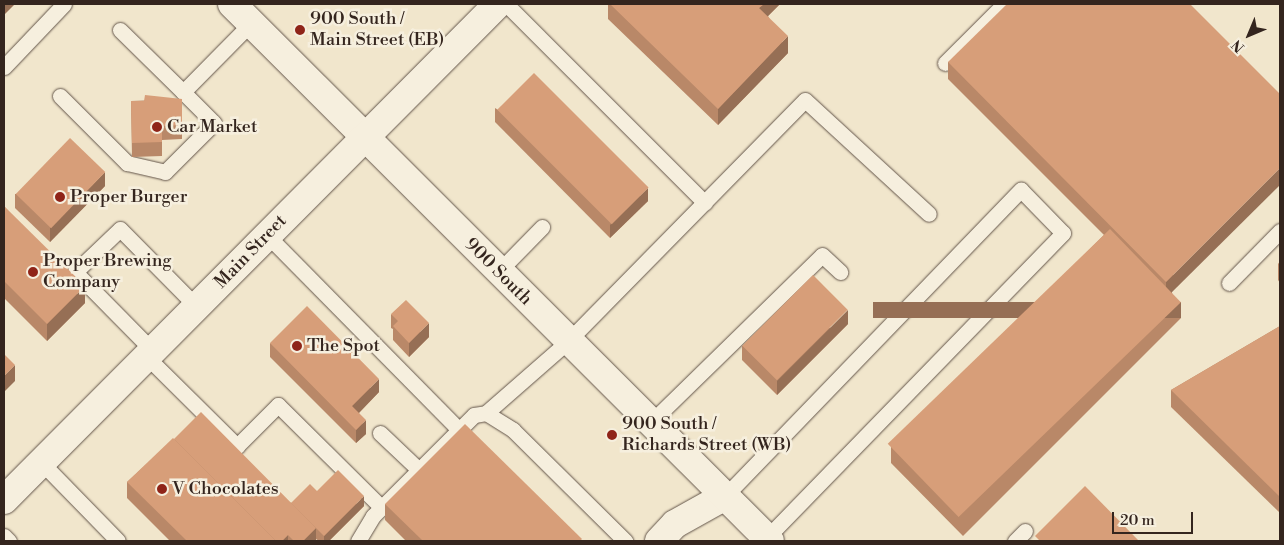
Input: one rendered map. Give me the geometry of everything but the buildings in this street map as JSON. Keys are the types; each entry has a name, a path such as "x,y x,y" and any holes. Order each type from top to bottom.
{"street":[{"name":"900 South","path":"232,4 567,342 771,540"},
{"name":"Main Street","path":"4,500 498,4"},
{"path":"659,541 675,524 724,496"}],"lane":[{"path":"4,67 64,4"},
{"path":"506,4 705,203"},
{"path":"945,63 1004,4"},
{"path":"183,92 250,23"},
{"path":"60,96 127,163 165,172 214,123 120,30"},
{"path":"358,541 381,507 474,415 486,413 567,342 805,100 929,214"},
{"path":"724,496 1021,190 1064,233 771,540"},
{"path":"498,272 542,227"},
{"path":"197,307 120,229 75,272 237,446 278,405 381,507"},
{"path":"1229,283 1280,231"},
{"path":"267,235 459,430"},
{"path":"650,423 822,256 840,272"},
{"path":"486,413 513,430 625,541"},
{"path":"380,433 419,470"},
{"path":"41,462 118,541"},
{"path":"4,536 9,541"}],"place":[{"name":"900 South / Main Street (EB)","path":"300,30"},
{"name":"Car Market","path":"157,127"},
{"name":"Proper Burger","path":"60,197"},
{"name":"Proper Brewing Company","path":"33,272"},
{"name":"The Spot","path":"297,346"},
{"name":"900 South / Richards Street (WB)","path":"612,435"},
{"name":"V Chocolates","path":"162,489"}]}
